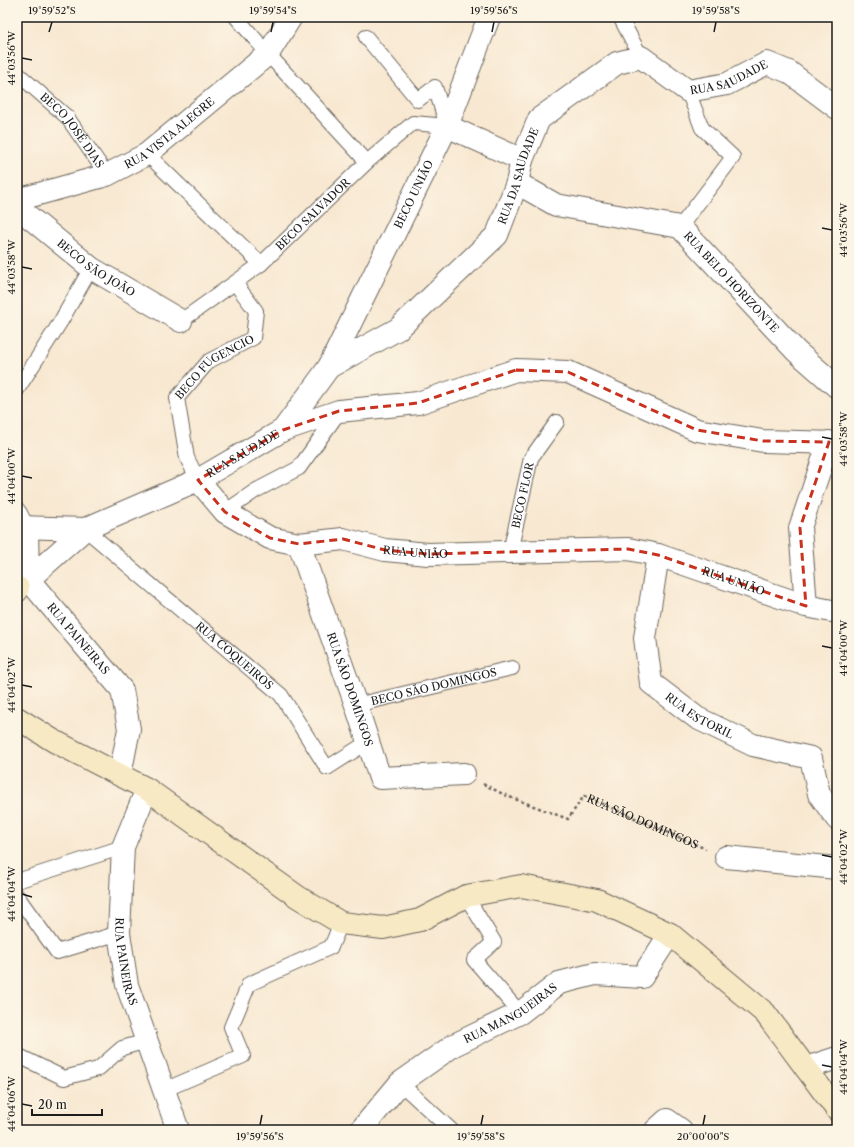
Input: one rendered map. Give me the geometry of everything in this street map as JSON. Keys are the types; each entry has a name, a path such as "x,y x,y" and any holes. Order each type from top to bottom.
{"street":[{"name":"RUA VISTA ALEGRE","path":"17,200 107,175 148,154 268,54 291,17"},
{"name":"BECO UNIÃO","path":"329,367 447,126 489,17"},
{"name":"RUA SAUDADE","path":"641,57 688,91 727,84 767,64 789,72 837,108"},
{"name":"RUA DA SAUDADE","path":"329,367 398,329 497,235 517,183 522,160 539,119 617,63 641,57"},
{"path":"447,126 522,160"},
{"name":"RUA BELO HORIZONTE","path":"517,183 556,205 680,227 796,351 837,387"},
{"name":"BECO SÃO JOÃO","path":"17,207 91,268 181,321"},
{"name":"RUA SAUDADE","path":"198,480 283,430 329,367"},
{"path":"283,430 340,411 418,403 516,370 568,372 697,430 762,442 833,443 800,528 806,606"},
{"path":"20,587 85,529 198,480"},
{"name":"RUA UNIÃO","path":"198,480 225,512 270,538 299,544 343,539 385,550 428,554 628,549 658,554 806,606 837,612"},
{"path":"20,587 20,521 85,529"},
{"name":"RUA SÃO DOMINGOS","path":"299,544 380,778 464,774"},
{"name":"RUA ESTORIL","path":"658,554 645,638 651,683 697,718 753,745 811,758 819,794 837,819"},
{"name":"RUA PAINEIRAS","path":"20,587 122,690 128,729 120,775"},
{"path":"17,718 54,741 147,789 298,897 340,924 383,928 420,920 466,896 521,886 597,900 670,934 765,1013 837,1110"},
{"name":"RUA PAINEIRAS","path":"147,789 123,847 119,933 127,985 178,1130"},
{"path":"726,858 837,868"},
{"name":"RUA MANGUEIRAS","path":"361,1130 400,1083 454,1046 520,1013 559,983 595,974 642,977 670,934"},
{"path":"806,1068 837,1058"},
{"path":"656,1130 667,1120 681,1130"}],"lane":[{"path":"236,17 367,162"},
{"path":"620,17 641,57"},
{"path":"366,37 418,100 435,87 447,126"},
{"name":"BECO JOSÉ DIAS","path":"17,73 67,116 107,175"},
{"path":"680,227 732,157 702,128 688,91"},
{"name":"BECO SALVADOR","path":"181,321 261,264 367,162 413,123 447,126"},
{"path":"148,154 261,264"},
{"path":"17,390 61,321 91,268"},
{"name":"BECO FUGENCIO","path":"198,480 187,458 177,398 209,361 253,338 256,311 235,283"},
{"path":"225,512 255,491 299,468 340,411"},
{"name":"BECO FLOR","path":"510,552 532,458 557,422"},
{"name":"RUA COQUEIROS","path":"85,529 281,695 327,768 368,742"},
{"name":"BECO SÃO DOMINGOS","path":"356,705 512,668"},
{"path":"17,882 123,847"},
{"path":"17,896 57,952 119,933"},
{"path":"466,896 494,942 474,960 520,1013"},
{"path":"164,1090 243,1056 231,1027 249,984 331,947 340,924"},
{"path":"17,1055 64,1078 98,1069 122,1048 147,1041"},
{"path":"400,1083 450,1130"}],"path":[{"name":"RUA SÃO DOMINGOS","path":"464,774 507,796 568,819 584,796 726,858"}],"highlighted area":[{"path":"516,370 568,372 697,430 763,441 829,442 800,528 806,606 658,555 628,549 428,554 385,550 343,539 299,544 270,538 225,512 198,480 283,430 339,411 418,403"}]}
